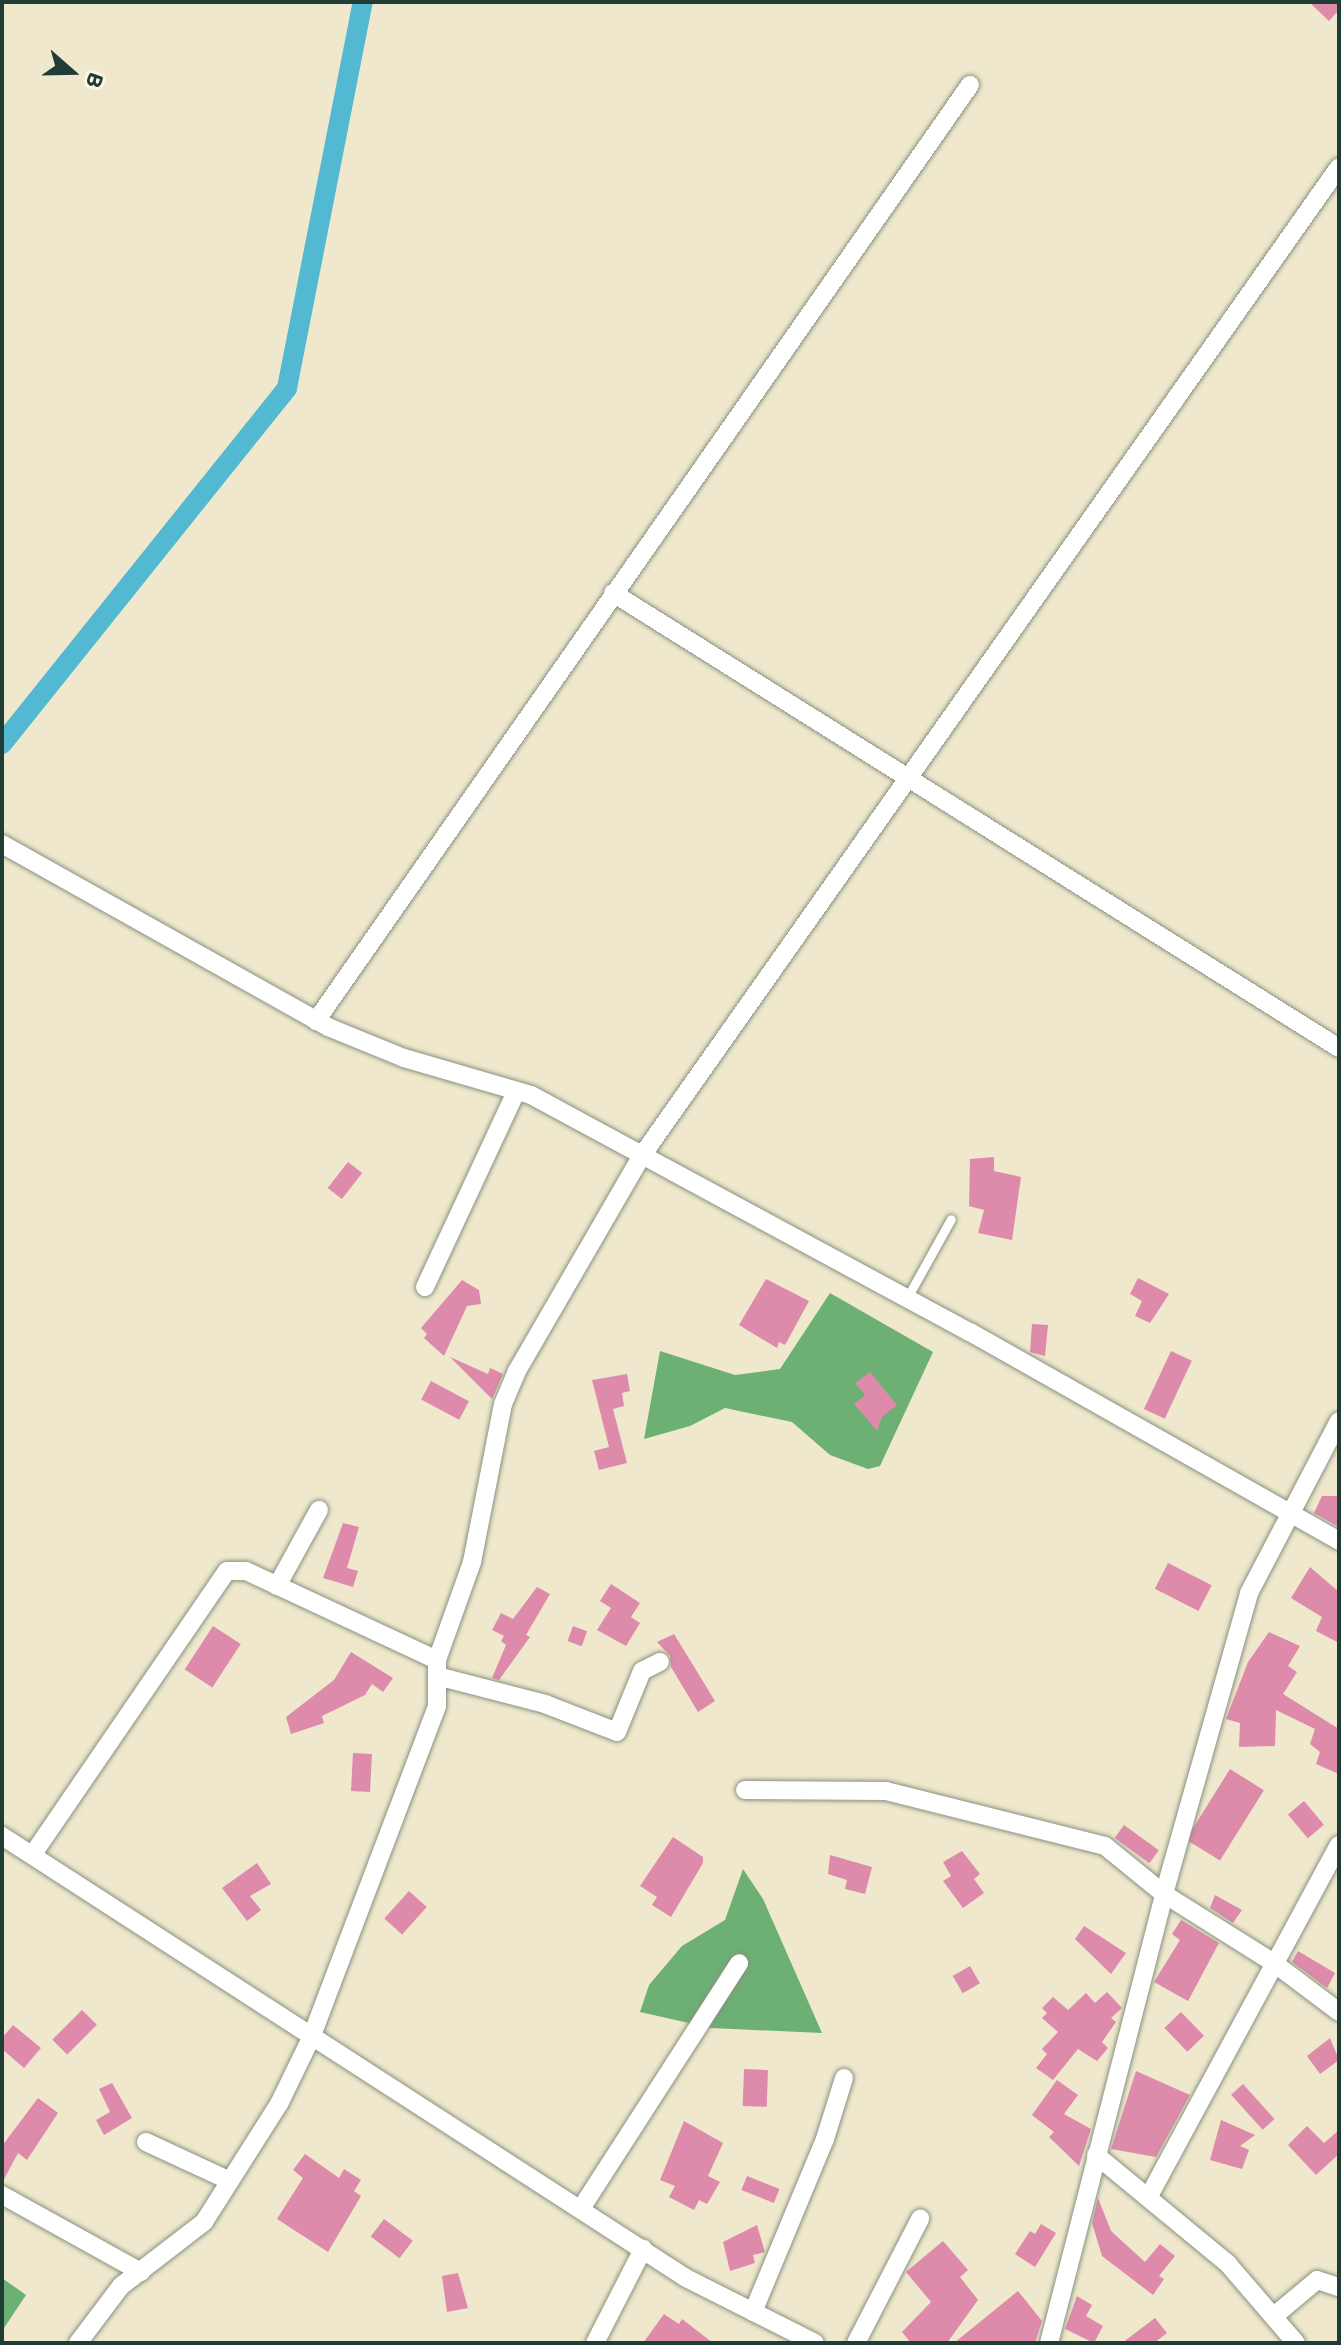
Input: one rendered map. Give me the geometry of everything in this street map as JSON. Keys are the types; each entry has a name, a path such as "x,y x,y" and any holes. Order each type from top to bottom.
{"street":[{"path":"316,1021 970,85"},
{"path":"78,2343 121,2286 204,2222 279,2104 311,2038 437,1706 437,1668 472,1562 480,1504 496,1455 503,1404 517,1371 641,1157 1339,167"},
{"path":"613,593 1339,1048"},
{"path":"2,844 316,1021 404,1058 531,1095 907,1298 1339,1541"},
{"path":"425,1287 516,1092"},
{"path":"1049,2343 1164,1894 1249,1593 1339,1421"},
{"path":"277,1586 319,1510"},
{"path":"33,1854 217,1579 236,1569 277,1586 437,1668 617,1732 642,1671 660,1662"},
{"path":"745,1790 886,1791 1105,1846 1164,1894 1274,1963 1339,2012"},
{"path":"2,1836 311,2038 582,2207 686,2278 815,2343"},
{"path":"1149,2196 1236,2043 1274,1963 1339,1845"},
{"path":"582,2207 739,1963"},
{"path":"753,2312 825,2139 844,2078"},
{"path":"146,2142 228,2180"},
{"path":"1096,2155 1228,2264 1274,2316 1288,2339"},
{"path":"2,2195 141,2272"},
{"path":"856,2343 920,2219"},
{"path":"595,2343 643,2249"},
{"path":"1274,2316 1317,2280 1339,2287"}],"lane":[{"path":"907,1298 951,1219"}],"green space":[{"path":"830,1293 933,1352 880,1466 868,1469 830,1455 792,1422 725,1408 690,1426 644,1439 660,1351 735,1375 780,1369"},
{"path":"743,1869 763,1899 822,2033 711,2028 640,2012 649,1985 682,1946 725,1920"},
{"path":"2,2278 26,2295 2,2331"}],"building":[{"path":"1309,2 1339,2 1339,10 1329,21"},
{"path":"994,1157 994,1171 1021,1177 1012,1240 978,1233 984,1210 969,1206 970,1159"},
{"path":"348,1162 362,1173 342,1199 328,1188"},
{"path":"1138,1278 1169,1294 1150,1323 1135,1316 1142,1301 1130,1294"},
{"path":"766,1279 809,1301 785,1345 779,1342 777,1348 739,1325"},
{"path":"462,1280 479,1290 481,1304 467,1306 444,1356 424,1338 427,1334 421,1328"},
{"path":"1032,1324 1048,1325 1045,1356 1030,1352"},
{"path":"1171,1351 1192,1361 1165,1419 1144,1409"},
{"path":"450,1357 488,1374 490,1368 503,1374 492,1399"},
{"path":"870,1372 897,1405 882,1417 877,1431 854,1404 865,1395 855,1383"},
{"path":"627,1374 630,1391 622,1393 624,1406 613,1409 627,1463 599,1470 594,1451 609,1447 592,1380"},
{"path":"431,1381 469,1401 459,1420 421,1400"},
{"path":"1322,1496 1339,1496 1339,1527 1314,1513"},
{"path":"343,1523 359,1527 347,1568 358,1571 353,1587 323,1578"},
{"path":"1168,1563 1212,1585 1198,1611 1155,1589"},
{"path":"1310,1567 1339,1592 1339,1643 1316,1631 1322,1617 1291,1598"},
{"path":"611,1584 640,1603 631,1617 640,1623 626,1646 597,1630 611,1608 600,1601"},
{"path":"537,1587 550,1594 526,1635 530,1637 499,1680 492,1678 506,1645 501,1641 504,1636 492,1630 501,1613 513,1619"},
{"path":"213,1626 241,1644 212,1688 185,1670"},
{"path":"573,1626 587,1631 582,1646 568,1641"},
{"path":"1269,1632 1300,1646 1288,1666 1297,1672 1283,1694 1339,1729 1339,1774 1316,1764 1320,1752 1310,1744 1315,1729 1276,1710 1275,1746 1239,1747 1240,1723 1226,1719 1248,1662"},
{"path":"674,1634 715,1701 698,1712 671,1667 670,1656 657,1642"},
{"path":"351,1652 393,1678 383,1692 372,1684 365,1695 322,1716 324,1723 291,1734 286,1717 334,1680"},
{"path":"353,1753 372,1754 370,1792 351,1791"},
{"path":"1230,1769 1264,1790 1220,1861 1186,1839"},
{"path":"1304,1801 1324,1825 1308,1838 1288,1814"},
{"path":"1124,1825 1159,1850 1149,1863 1115,1838"},
{"path":"673,1837 703,1857 703,1863 671,1917 652,1905 657,1897 640,1886"},
{"path":"962,1851 980,1874 974,1879 984,1893 963,1908 943,1881 951,1876 943,1862"},
{"path":"830,1855 872,1867 865,1894 845,1889 847,1880 828,1874"},
{"path":"257,1863 271,1884 250,1896 261,1910 247,1921 222,1888"},
{"path":"409,1891 427,1907 402,1935 384,1918"},
{"path":"1215,1895 1242,1910 1233,1923 1210,1908"},
{"path":"1181,1920 1219,1943 1188,2001 1154,1982 1180,1940 1172,1934"},
{"path":"1084,1926 1126,1953 1111,1974 1075,1939"},
{"path":"1298,1951 1335,1973 1327,1988 1292,1962"},
{"path":"970,1966 980,1983 963,1993 953,1976"},
{"path":"1107,1992 1122,2008 1111,2018 1116,2022 1102,2042 1108,2048 1097,2061 1078,2049 1053,2080 1036,2068 1047,2054 1042,2049 1058,2032 1042,2018 1047,2013 1042,2008 1053,1997 1068,2010 1086,1993 1095,2003"},
{"path":"82,2010 97,2025 67,2055 52,2040"},
{"path":"1181,2012 1204,2036 1187,2052 1164,2028"},
{"path":"13,2025 41,2048 24,2068 2,2049 2,2038"},
{"path":"1330,2038 1339,2060 1320,2074 1307,2056"},
{"path":"744,2069 768,2070 767,2107 743,2106"},
{"path":"1136,2071 1190,2095 1156,2157 1111,2149"},
{"path":"1057,2080 1078,2095 1064,2114 1091,2129 1079,2166 1049,2137 1054,2132 1032,2115"},
{"path":"112,2083 132,2118 104,2135 96,2120 110,2112 99,2089"},
{"path":"1243,2084 1274,2119 1263,2130 1231,2095"},
{"path":"38,2098 58,2113 27,2160 18,2153 2,2183 2,2146"},
{"path":"1221,2120 1255,2135 1240,2146 1249,2150 1242,2169 1210,2160"},
{"path":"684,2121 723,2143 708,2176 720,2182 707,2204 699,2200 694,2210 669,2197 675,2186 660,2180"},
{"path":"1307,2126 1324,2143 1339,2130 1339,2154 1316,2175 1288,2145"},
{"path":"305,2154 339,2178 344,2169 361,2180 354,2191 361,2196 328,2252 277,2219 303,2178 293,2170"},
{"path":"747,2176 779,2189 774,2203 741,2190"},
{"path":"1098,2198 1111,2231 1145,2262 1160,2244 1175,2256 1159,2276 1164,2279 1153,2295 1102,2256 1092,2223"},
{"path":"384,2219 413,2241 400,2258 371,2237"},
{"path":"1041,2224 1056,2233 1035,2267 1015,2254 1030,2231 1035,2234"},
{"path":"757,2225 765,2252 753,2255 755,2263 730,2271 723,2242"},
{"path":"943,2241 968,2270 960,2277 978,2300 947,2343 911,2343 902,2332 931,2302 906,2272"},
{"path":"458,2273 468,2308 447,2312 442,2276"},
{"path":"1018,2291 1042,2321 1035,2343 954,2343"},
{"path":"1077,2296 1092,2305 1086,2316 1103,2326 1094,2343 1065,2329"},
{"path":"664,2314 679,2324 682,2319 713,2343 643,2343"},
{"path":"1155,2318 1167,2333 1154,2343 1122,2343"}],"waterway":[{"path":"2,744 287,388 363,2"}]}
